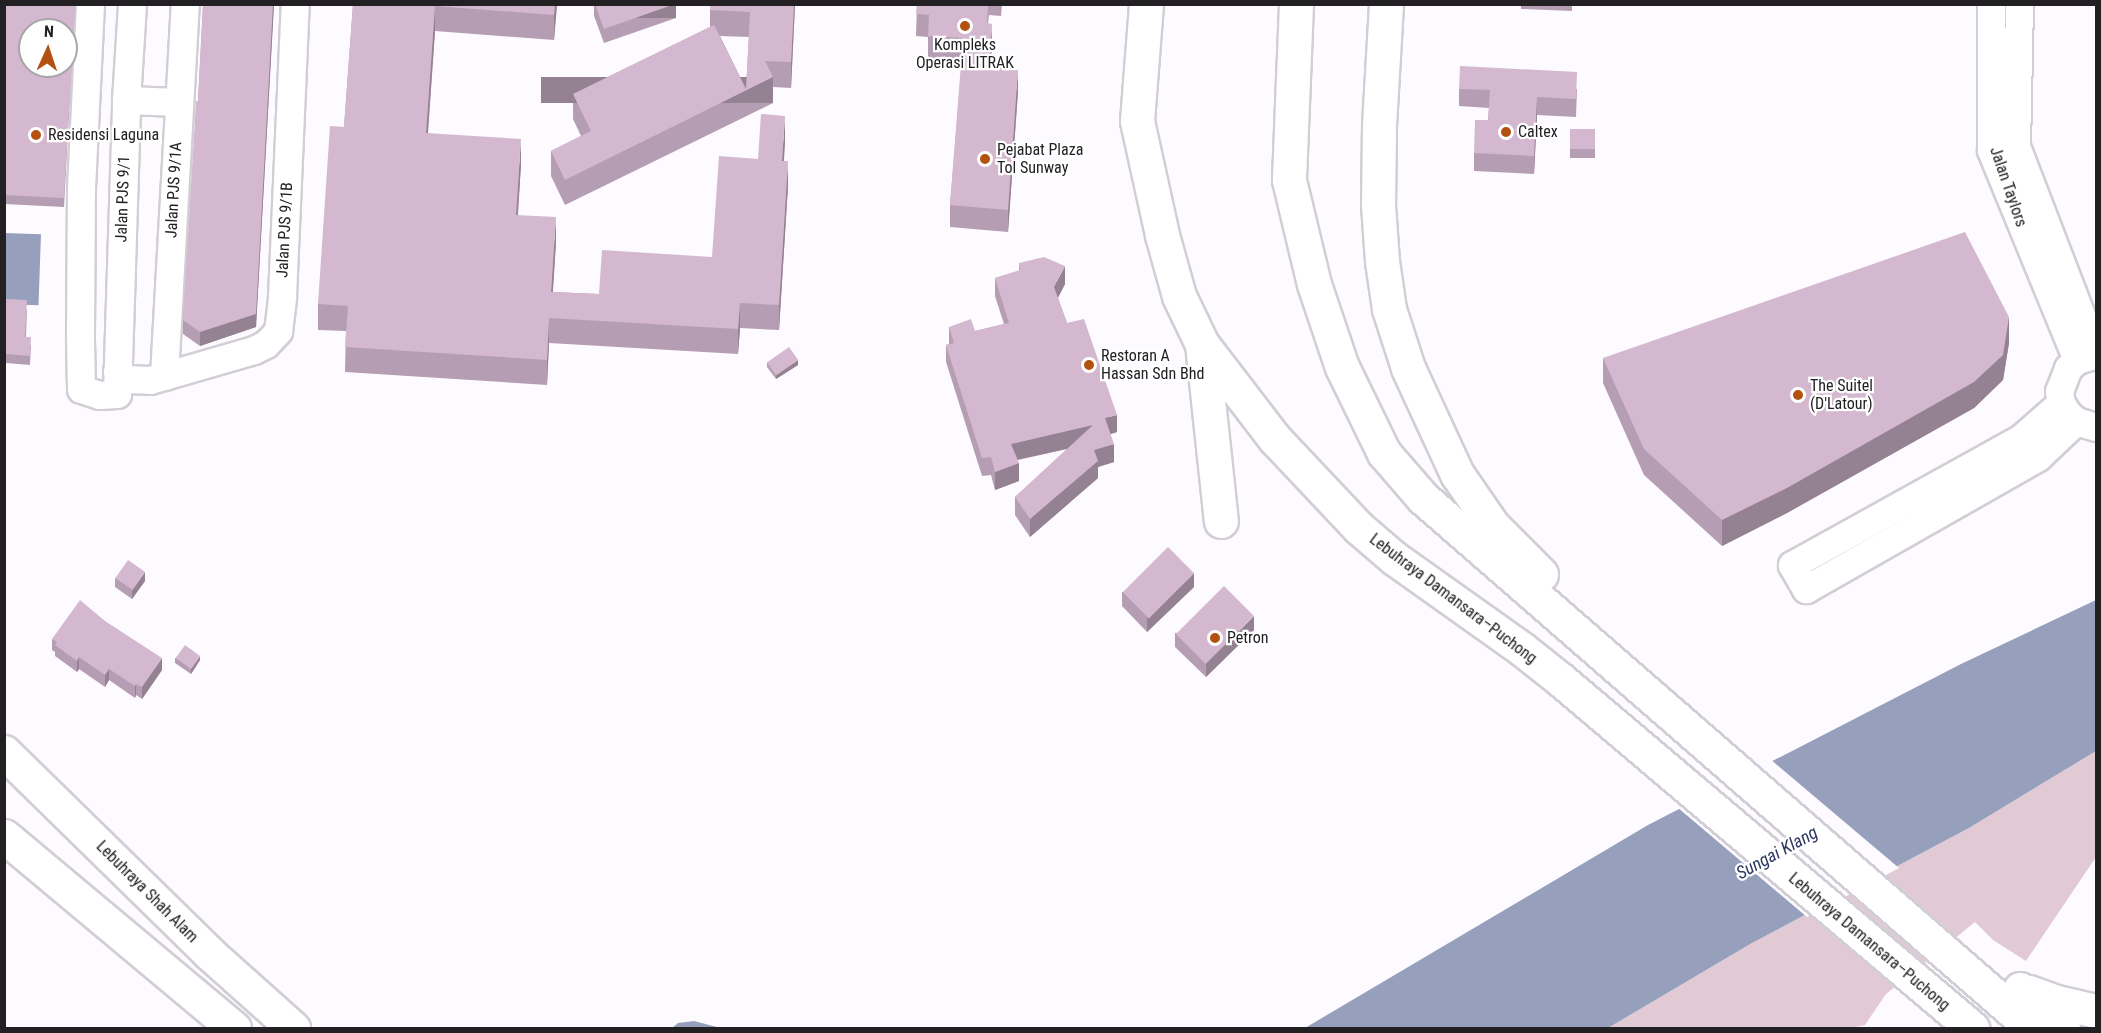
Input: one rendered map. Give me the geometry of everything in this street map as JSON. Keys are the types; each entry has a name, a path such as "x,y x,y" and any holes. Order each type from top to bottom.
{"highway":[{"name":"Lebuhraya Damansara–Puchong","path":"1146,4 1137,122 1161,235 1179,296 1202,344 1275,439 1359,528 1394,558 1522,649 1561,680 1972,1029"},
{"path":"1296,4 1289,180 1314,284 1342,367 1384,453 1423,498 1597,636 1952,945 2032,1029"},
{"path":"1386,4 1379,126 1378,206 1382,261 1389,309 1408,368 1457,474 1492,526 1597,636"},
{"path":"1202,344 1221,521"},
{"name":"Lebuhraya Shah Alam","path":"4,752 209,953 293,1029"},
{"path":"4,836 234,1029"},
{"path":"1952,945 2019,988 2063,1029"},
{"path":"1904,972 1944,1029"},
{"path":"2019,988 2057,1002 2097,1011"}],"street":[{"name":"Jalan PJS 9/1B","path":"90,4 81,189 81,389 99,395 125,379 138,381 164,376 254,350 266,344 278,331 282,296 295,4"},
{"name":"Jalan PJS 9/1","path":"117,382 126,100 132,4"},
{"name":"Jalan PJS 9/1A","path":"164,376 184,4"},
{"name":"Jalan Taylors","path":"1991,4 1991,150 2090,356"},
{"name":"Jalan Taylors","path":"2019,4 2016,146 2090,356"},
{"path":"126,100 179,102"},
{"path":"2078,417 2062,379 2090,356"},
{"path":"2078,417 2038,456 1806,589 1792,565 2021,438 2078,417"}],"shaded area":[{"path":"2096,751 2096,857 2026,961 1993,940 1975,922 1886,994 1865,1025 1851,1028 1608,1028 1752,943 1969,828"}],"water":[{"path":"4,233 41,234 38,305 4,304"},
{"name":"Sungai Klang","path":"2096,600 2096,751 1969,828 1752,943 1608,1028 1305,1028 1648,825 1961,664"},
{"path":"694,1021 719,1028 672,1028 678,1023"}],"pier":[{"path":"1770,759 1899,868 1807,917 1677,807"}],"building":[{"name":"Residensi Laguna","path":"4,4 75,4 74,18 18,18 18,78 71,78 64,198 4,195"},
{"path":"203,4 273,4 256,314 200,332 183,320"},
{"path":"353,4 555,4 554,15 435,6 426,133 521,139 516,215 556,217 551,292 599,294 602,250 712,257 719,156 758,159 761,114 785,116 782,161 788,161 779,305 740,303 738,329 549,318 547,360 345,347 348,306 318,304 330,126 344,127"},
{"path":"595,4 675,4 604,29"},
{"path":"710,4 794,4 791,62 765,61 773,77 565,180 551,151 591,131 573,94 714,25 746,89 750,12 710,10"},
{"path":"917,4 988,4 987,23 992,24 989,67 1018,69 1008,210 950,205 963,38 928,36 929,15 916,14"},
{"path":"1460,66 1577,72 1576,99 1537,97 1534,156 1474,153 1475,120 1488,120 1490,90 1459,89"},
{"path":"1570,129 1595,129 1595,149 1570,149"},
{"name":"The Suitel (D'Latour)","path":"1965,232 2009,317 2003,355 1974,382 1787,488 1722,520 1644,449 1603,358"},
{"path":"1044,257 1065,266 1054,287 1067,323 1084,319 1117,415 1105,418 1114,444 1094,450 1098,461 1030,519 1015,497 1093,425 1011,444 1019,463 995,472 991,457 982,458 946,345 954,343 949,327 971,319 975,331 1009,323 995,278 1020,270 1019,263"},
{"path":"6,299 27,300 25,337 31,337 30,356 6,354 4,330"},
{"path":"789,347 798,360 776,376 767,362"},
{"path":"1168,547 1194,573 1149,618 1123,592"},
{"path":"128,560 145,572 133,590 115,578"},
{"name":"Petron","path":"1224,586 1254,616 1206,664 1176,634"},
{"path":"80,600 105,621 162,658 142,687 136,684 135,686 109,669 105,675 79,657 77,661 55,645 57,642 52,639"},
{"path":"185,645 200,656 191,669 176,658"}],"place":[{"name":"Kompleks Operasi LITRAK","path":"965,26"},
{"name":"Caltex","path":"1506,132"},
{"name":"Residensi Laguna","path":"36,135"},
{"name":"Pejabat Plaza Tol Sunway","path":"985,159"},
{"name":"Restoran A Hassan Sdn Bhd","path":"1089,365"},
{"name":"The Suitel (D'Latour)","path":"1798,395"},
{"name":"Petron","path":"1215,638"}]}
